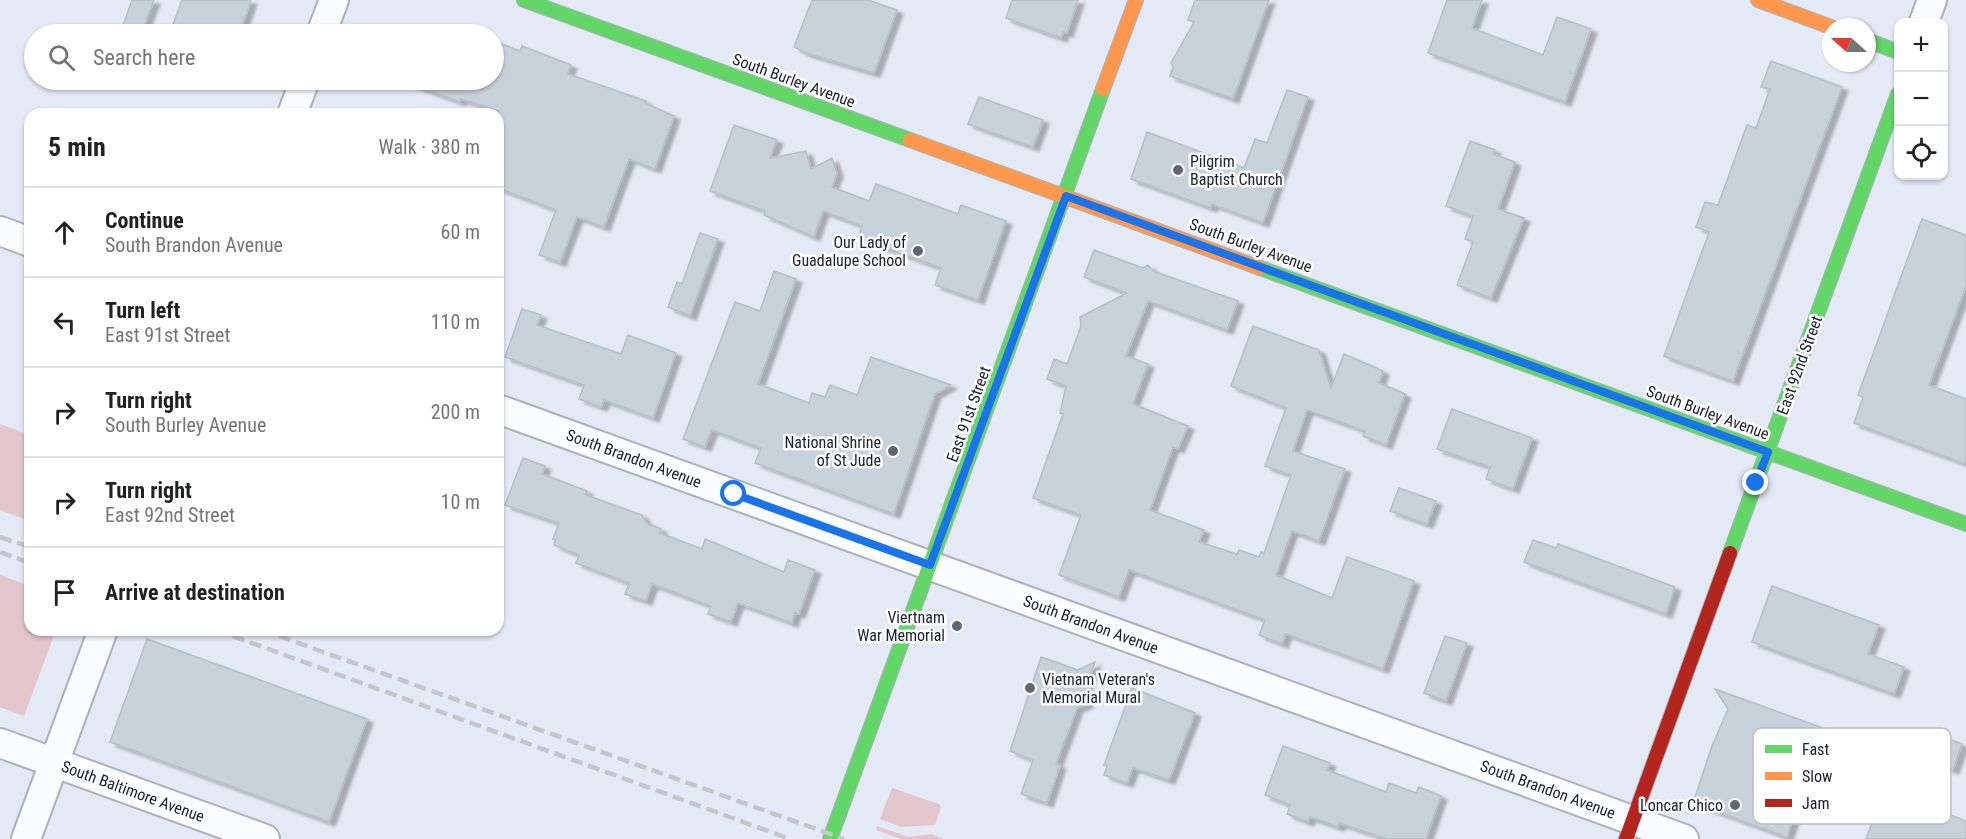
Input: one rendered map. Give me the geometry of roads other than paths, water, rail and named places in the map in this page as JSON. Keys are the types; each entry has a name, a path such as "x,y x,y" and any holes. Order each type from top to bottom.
{"street":[{"path":"325,24 334,0"},
{"name":"South Burley Avenue","path":"524,0 1966,524"},
{"name":"East 91st Street","path":"830,839 1136,0"},
{"path":"1758,0 1822,24"},
{"path":"1925,18 1932,0"},
{"path":"1876,43 1894,50"},
{"path":"294,108 301,90"},
{"name":"East 92nd Street","path":"1630,830 1894,108"},
{"path":"0,231 24,240"},
{"name":"South Brandon Avenue","path":"504,410 930,565 1630,830 1684,839"},
{"path":"26,839 101,636"},
{"name":"South Baltimore Avenue","path":"0,743 265,839"}],"railway":[{"path":"0,537 24,545"},
{"path":"0,552 24,561"},
{"path":"232,636 790,839"},
{"path":"279,636 844,839"}],"place":[{"name":"Pilgrim Baptist Church","path":"1178,170"},
{"name":"Our Lady of Guadalupe School","path":"918,251"},
{"name":"National Shrine of St Jude","path":"893,451"},
{"name":"Viertnam War Memorial","path":"957,626"},
{"name":"Vietnam Veteran's Memorial Mural","path":"1030,688"},
{"name":"Loncar Chico","path":"1735,805"}]}
